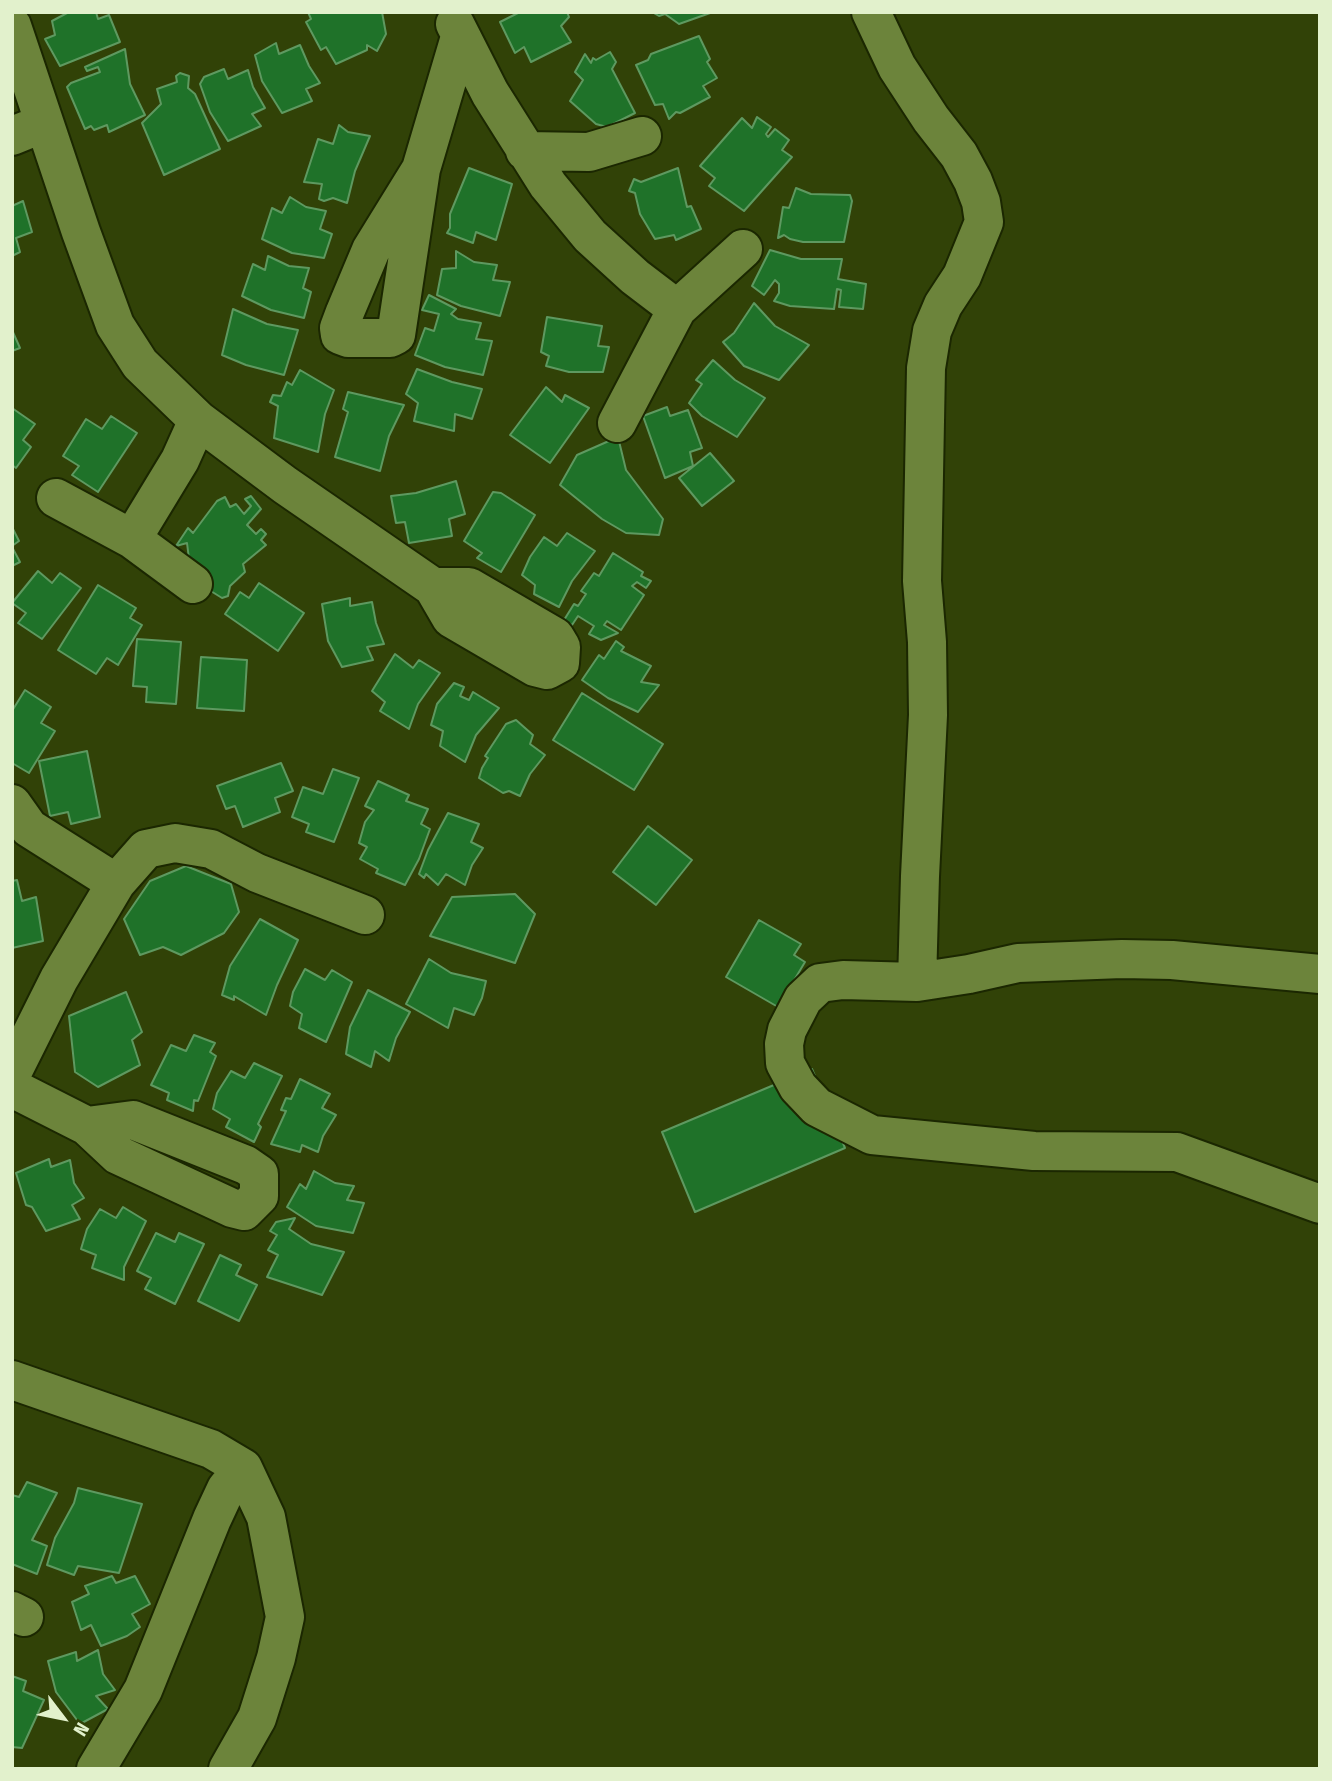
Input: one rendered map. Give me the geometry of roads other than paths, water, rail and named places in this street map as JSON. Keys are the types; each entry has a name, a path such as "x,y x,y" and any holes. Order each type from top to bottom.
{"street":[{"path":"871,12 897,67 931,119 959,155 973,181 981,202 984,222 962,276 943,304 932,331 926,368 922,581 927,642 928,715 917,982"},
{"path":"455,25 525,151 548,185 590,236 635,277 677,309"},
{"path":"421,169 455,25"},
{"path":"12,26 28,129 115,325 141,364 198,420 285,485 433,587"},
{"path":"525,151 589,152 642,136"},
{"path":"617,423 677,309 743,249"},
{"path":"132,539 180,460 198,420"},
{"path":"56,498 132,539 193,584"},
{"path":"18,819 116,883"},
{"path":"12,1073 59,979 116,883 146,849 175,843 211,849 257,873 365,915"},
{"path":"1320,974 1172,960 1122,959 1018,963 917,982 843,980 820,984 803,999 787,1030 784,1044 785,1063 799,1087 817,1107 872,1135 1034,1152 1177,1152 1320,1204"},
{"path":"12,1088 87,1126"},
{"path":"12,1380 211,1449 243,1468 266,1517 285,1617 276,1658 257,1718 228,1769"},
{"path":"96,1769 143,1690 212,1519 226,1489 243,1468"}]}
